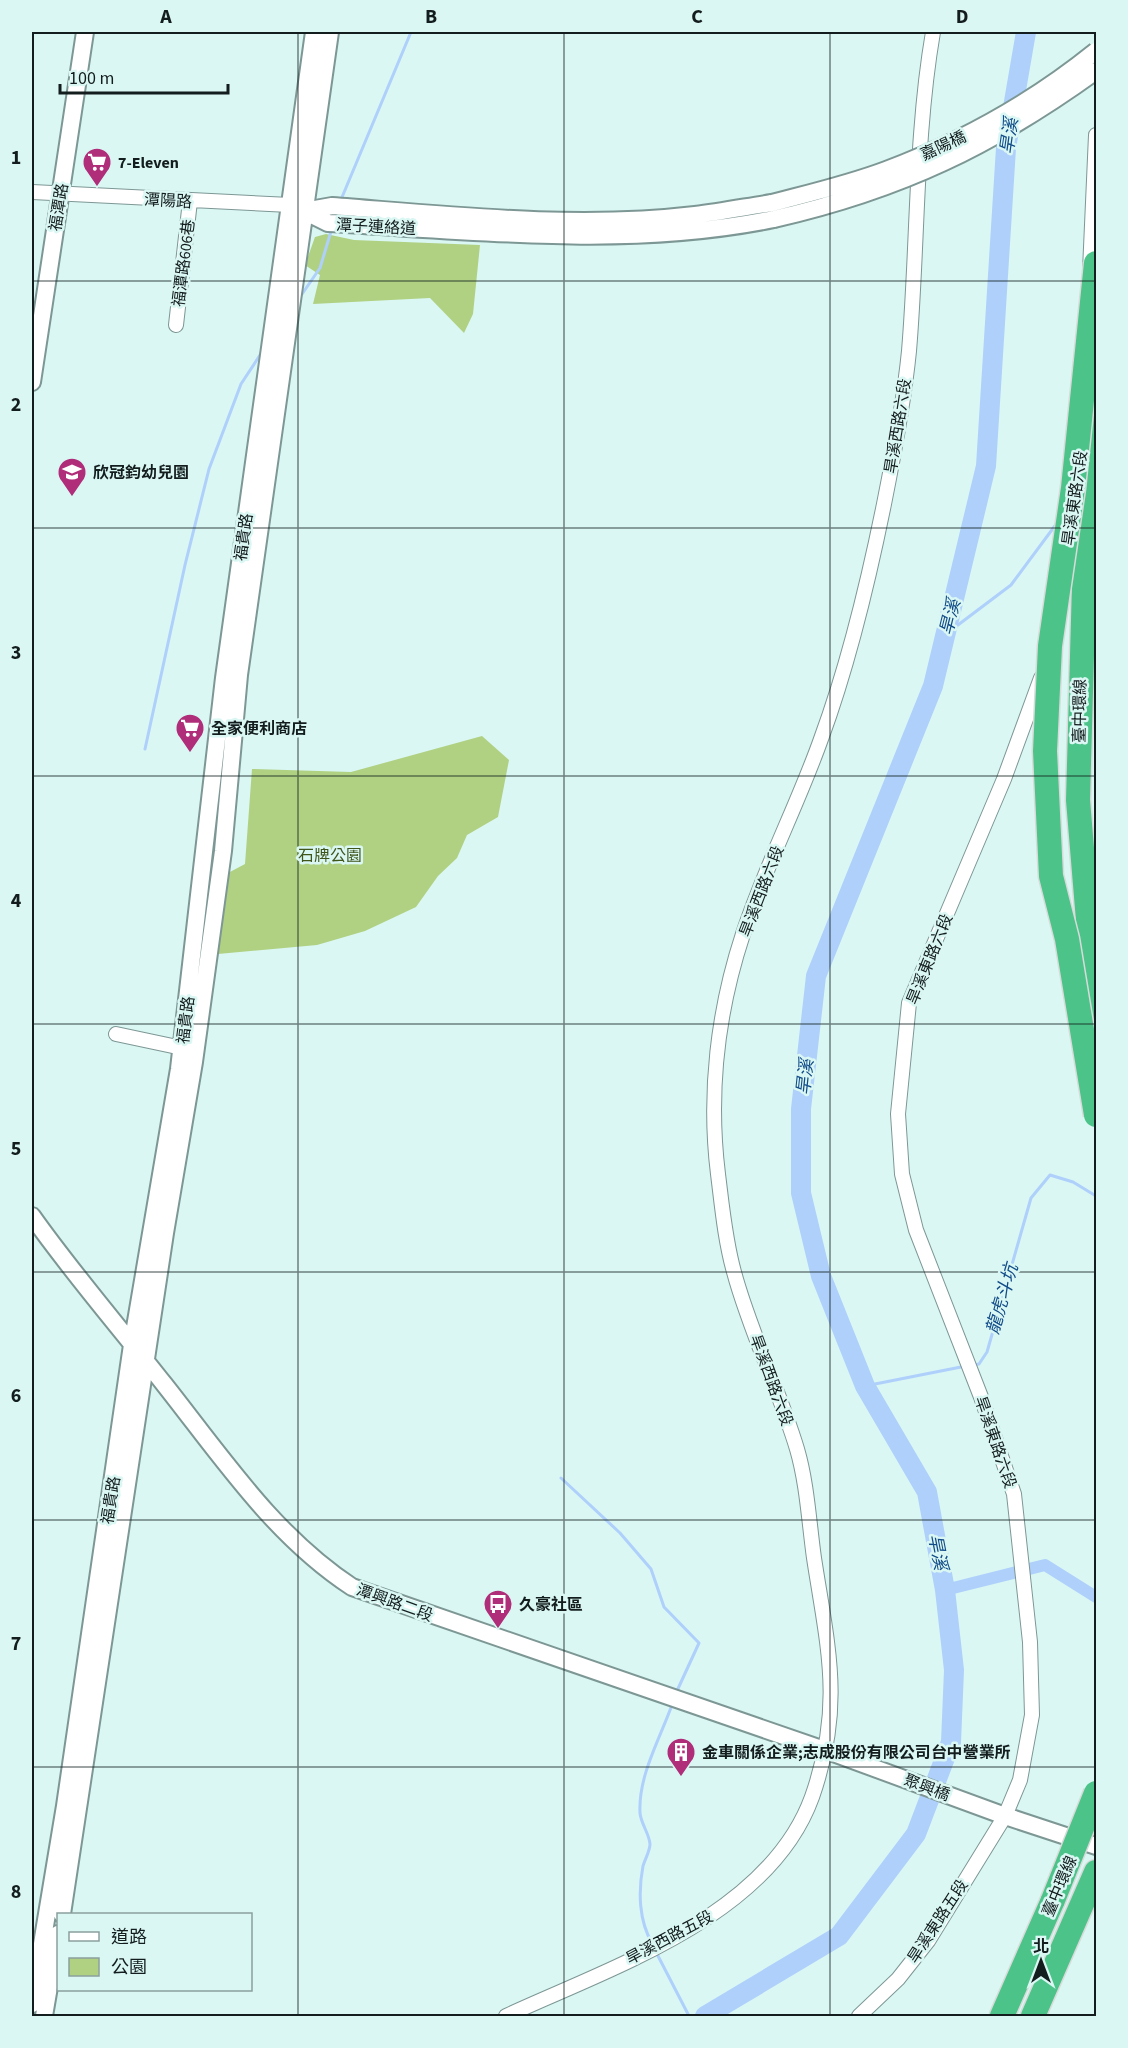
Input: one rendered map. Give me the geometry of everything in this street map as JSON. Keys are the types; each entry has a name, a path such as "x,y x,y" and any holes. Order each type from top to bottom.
{"highway":[{"path":"1089,406 1096,263"},
{"path":"1096,365 1050,646 1046,798 1051,876 1067,939 1096,1115"},
{"name":"臺中環線","path":"1089,406 1078,800 1096,1017"},
{"name":"臺中環線","path":"1002,2014 1082,1834 1096,1794"},
{"name":"臺中環線","path":"1034,2016 1096,1872"}],"street":[{"name":"福潭路","path":"32,382 86,32"},
{"name":"福貴路","path":"62,1913 200,1015 223,851 239,675 297,208 314,32"},
{"name":"福貴路","path":"32,2004 65,1806 132,1345 182,1048 224,678 297,208 330,32"},
{"name":"旱溪西路六段","path":"831,1753 832,1677 799,1458 781,1398 733,1269 717,1167 713,1099 717,1050 733,968 744,929 831,708 860,611 884,501 908,359 921,118 933,32"},
{"name":"嘉陽橋","path":"773,211 927,153 1003,114 1096,51"},
{"name":"嘉陽橋","path":"773,211 878,190 958,158 1025,120 1096,70"},
{"name":"旱溪東路六段","path":"1005,1816 1020,1780 1032,1715 1030,1642 1014,1494 981,1397 916,1230 902,1174 898,1114 909,1003 1004,779 1044,668 1061,596 1080,472 1096,135"},
{"name":"潭陽路","path":"32,192 297,208"},
{"name":"福潭路606巷","path":"176,325 190,201"},
{"name":"潭子連絡道","path":"297,208 332,206 517,217 619,220 773,211"},
{"path":"116,1034 182,1048"},
{"name":"潭興路二段","path":"32,1215 91,1296 285,1533 321,1565 352,1587 831,1753"},
{"name":"聚興橋","path":"831,1753 1005,1816 1096,1846"},
{"name":"旱溪西路五段","path":"506,2016 683,1933 736,1898 783,1850 803,1820 831,1753"},
{"name":"旱溪東路五段","path":"859,2016 898,1979 928,1941 1005,1816"},
{"path":"44,2016 57,1940"}],"green space":[{"path":"326,234 354,240 480,245 473,314 464,333 430,298 313,304 320,275 305,265 315,237"},
{"name":"石牌公園","path":"482,736 509,760 498,817 467,835 457,858 438,876 416,907 365,931 317,945 218,954 228,873 245,864 252,769 351,772"}],"waterway":[{"path":"340,202 411,32"},
{"name":"旱溪","path":"705,2016 839,1936 916,1834 951,1742 954,1670 945,1590 927,1492 865,1386 821,1276 801,1193 801,1109 816,976 933,686 986,466 1006,148 1026,32"},
{"path":"300,297 320,268 332,228"},
{"path":"145,749 185,565 209,469 241,384 262,352"},
{"path":"946,634 1011,585 1057,523"},
{"name":"龍虎斗坑","path":"973,1365 979,1364 987,1352 1031,1198 1050,1175 1073,1182 1096,1196"},
{"name":"龍虎斗坑","path":"865,1386 966,1366"},
{"path":"561,1478 620,1533 651,1569 664,1607 699,1643 676,1693"},
{"path":"945,1590 1045,1565 1096,1597"},
{"path":"652,1943 644,1925 640,1896 641,1876 650,1844 640,1813 640,1799 646,1770 673,1702"},
{"path":"656,1952 689,2016"}],"place":[{"name":"7-Eleven","path":"97,188"},
{"name":"欣冠鈞幼兒園","path":"72,498"},
{"name":"全家便利商店","path":"190,754"},
{"name":"久豪社區","path":"498,1630"},
{"name":"金車關係企業;志成股份有限公司台中營業所","path":"681,1778"}]}
